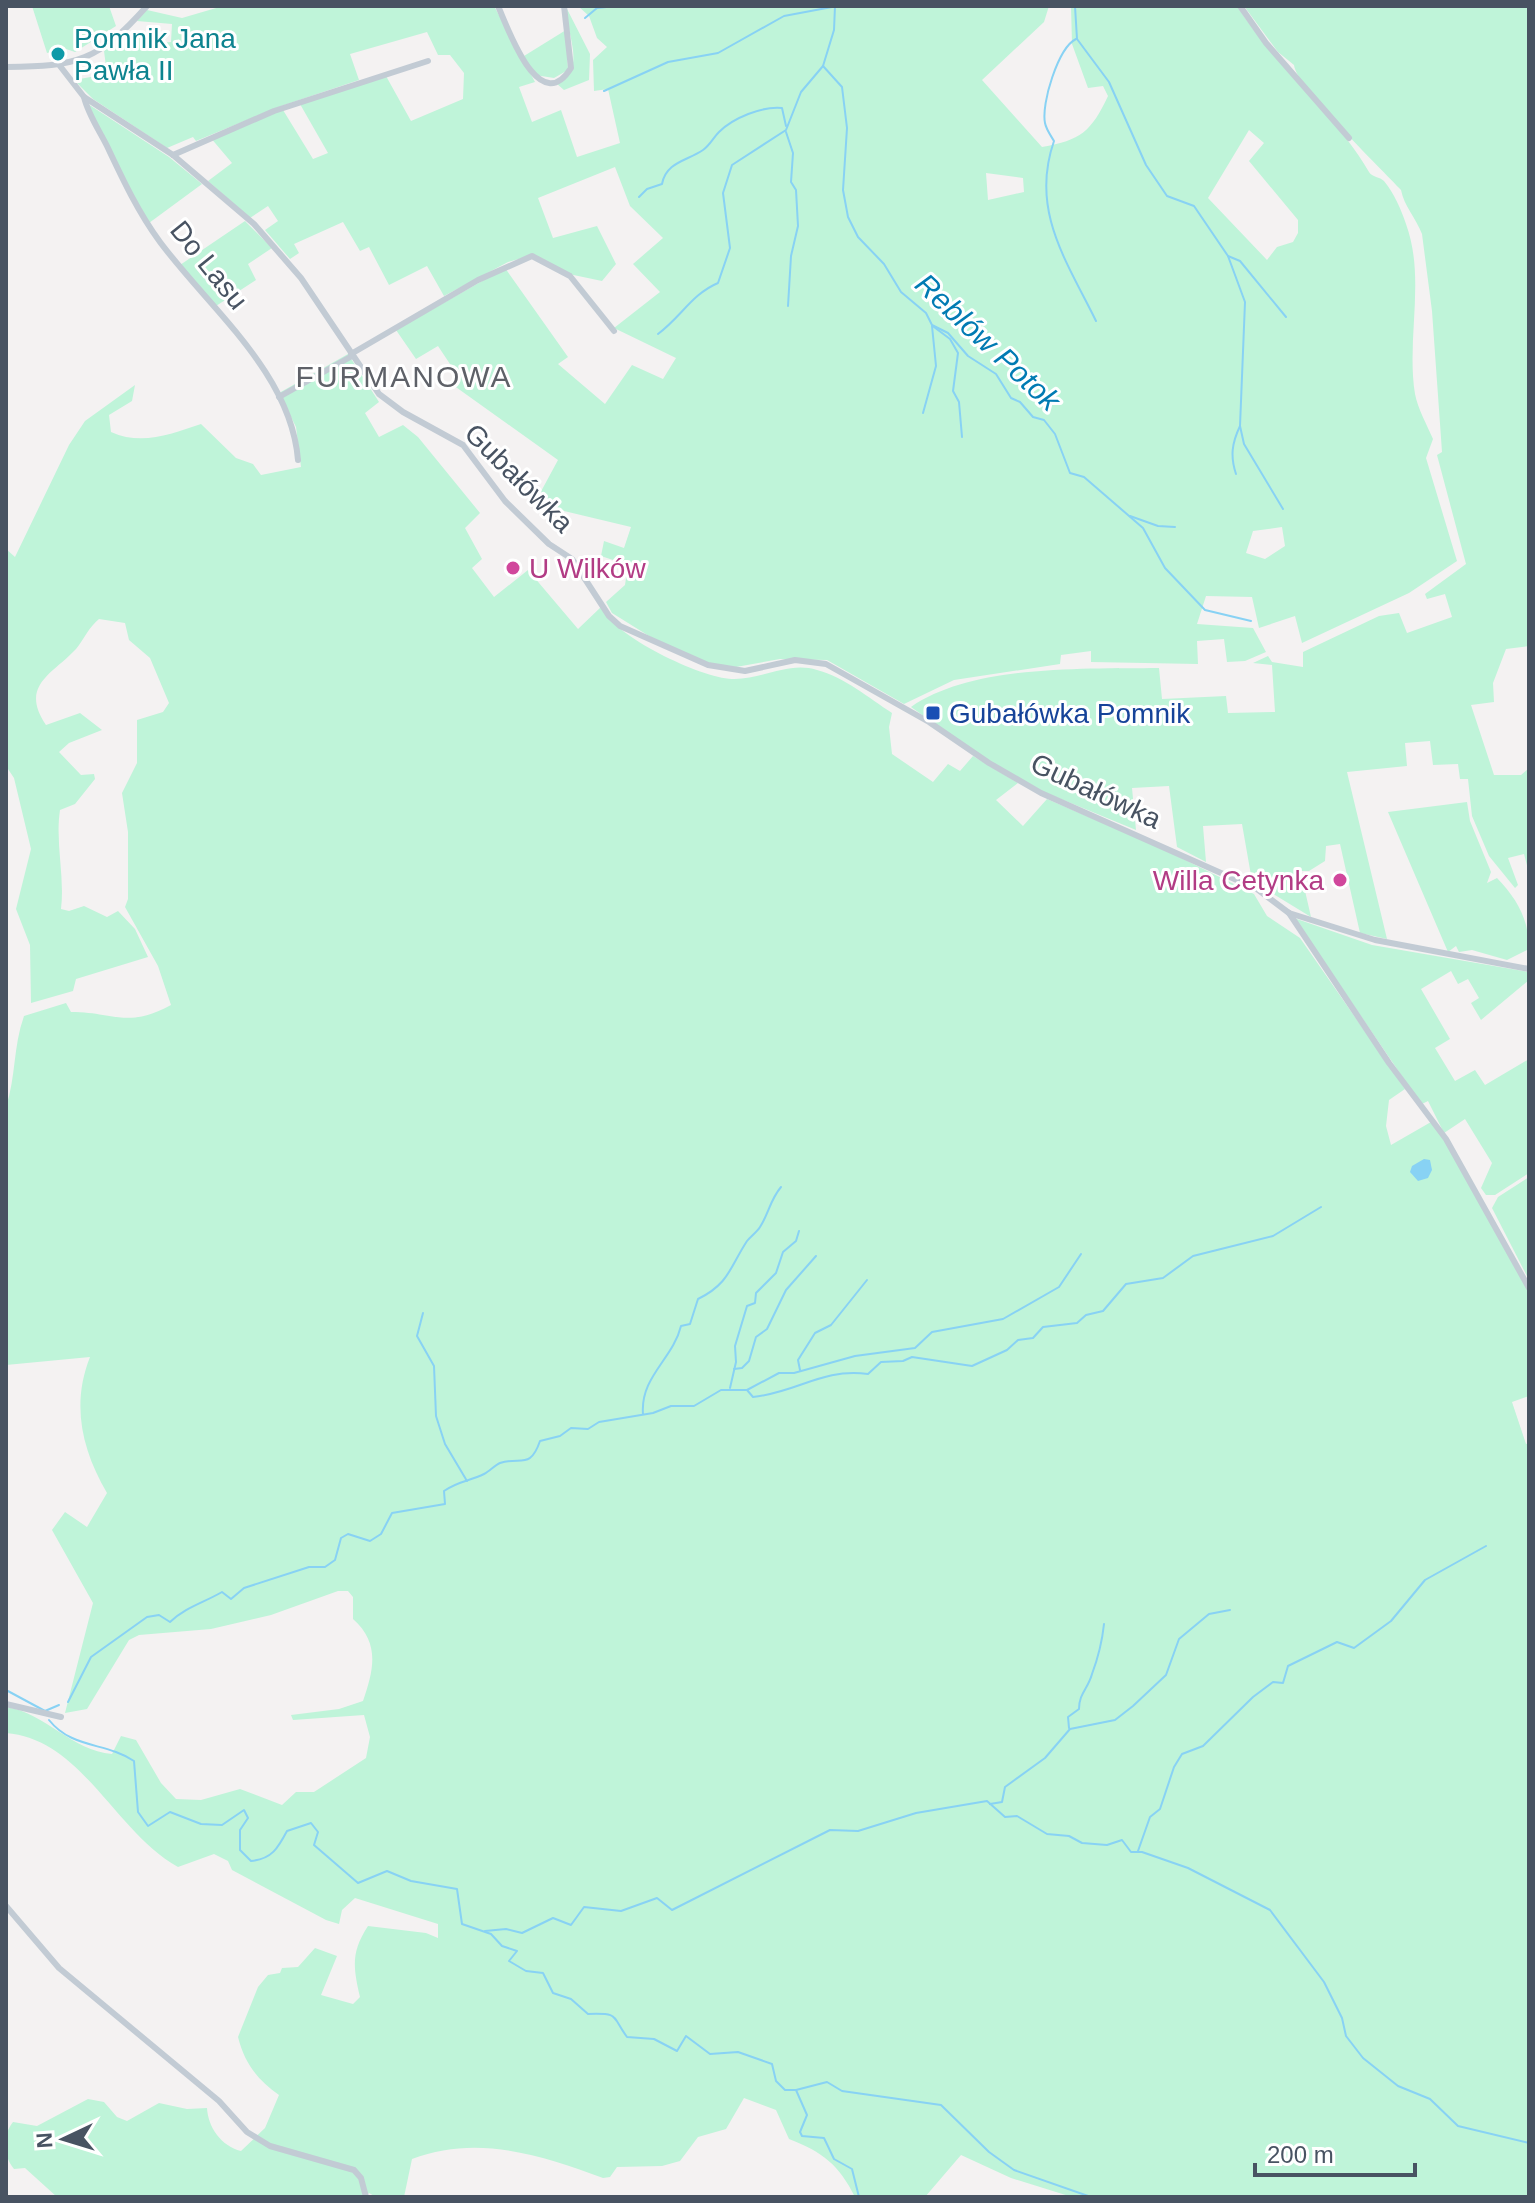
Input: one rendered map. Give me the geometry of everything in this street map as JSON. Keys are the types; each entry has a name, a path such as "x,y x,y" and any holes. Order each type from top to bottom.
{"street":[{"path":"6,67 60,66 105,46 147,6"},
{"path":"498,6 528,70 536,79 550,83 566,76 571,68 564,6"},
{"path":"1240,6 1276,54 1349,138"},
{"path":"173,155 274,111 428,61"},
{"name":"Gubałówka","path":"60,66 84,97 173,155 274,245 317,300 379,394 403,412 463,445 505,501 549,544 572,559 609,616 620,626 708,665 745,671 795,660 826,664 917,715 1041,793 1257,889 1289,913 1375,940 1529,969"},
{"name":"Do Lasu","path":"84,97 124,184 158,240 227,322 279,397 294,427 298,460"},
{"path":"279,397 464,287 532,256 570,276 614,331"},
{"name":"Gubałówka","path":"1289,913 1389,1063 1446,1139 1529,1288"},
{"path":"6,1704 61,1717"},
{"path":"6,1906 59,1968 219,2101 247,2132 270,2146 354,2170 361,2178 366,2197"}],"green space":[{"path":"32,6 109,6 116,26 75,52 66,49 47,53"},
{"path":"223,6 494,6 535,82 519,87 532,122 561,110 577,157 620,143 608,89 594,91 593,60 607,47 597,38 589,16 578,6 1049,6 1044,22 982,80 1042,147 1066,141 1083,132 1096,118 1108,96 1103,86 1088,88 1072,44 1071,6 1237,6 1269,49 1355,150 1370,174 1384,181 1402,213 1415,266 1415,394 1433,439 1426,458 1457,561 1409,593 1302,643 1295,616 1259,628 1252,597 1206,596 1197,624 1253,628 1266,652 1245,661 1227,662 1224,639 1197,641 1198,664 1091,662 1091,651 1061,655 1060,664 954,680 904,704 827,660 780,659 736,667 711,664 657,641 612,613 606,602 625,585 628,565 601,556 604,541 624,548 631,527 564,511 538,497 558,460 453,385 460,379 438,346 416,359 396,330 505,268 568,357 558,364 605,404 632,365 663,379 676,358 614,328 660,292 633,264 663,238 630,206 615,167 538,198 553,238 597,226 616,264 602,281 564,273 533,255 508,262 444,296 427,266 389,285 369,247 360,251 343,222 294,244 299,253 290,259 265,230 278,221 268,206 250,218 208,181 232,163 210,137 283,110 313,159 328,153 300,104 386,76 411,121 463,99 464,73 450,55 438,55 427,32 350,54 359,80 281,106 196,141 193,137 167,148 93,99 74,80 107,74 104,51 124,34 142,34 144,44 171,42 172,24 137,21 147,10 182,18","holes":["1249,130 1264,143 1249,161 1298,220 1298,233 1293,242 1277,247 1267,260 1208,198","986,173 1023,178 1024,192 988,200","1282,527 1285,546 1265,559 1246,553 1253,531"]},
{"path":"1244,6 1529,6 1529,646 1506,649 1493,683 1494,702 1471,705 1494,775 1521,775 1529,768 1529,873 1524,854 1508,858 1518,885 1515,888 1489,856 1472,816 1468,779 1460,779 1458,764 1433,765 1430,741 1405,743 1407,766 1347,772 1387,939 1360,933 1340,844 1326,846 1325,861 1309,871 1295,871 1294,877 1303,882 1311,917 1252,881 1242,824 1203,826 1206,862 1177,847 1169,786 1132,788 1136,830 1044,792 977,754 911,707 936,693 997,676 1065,669 1159,668 1162,699 1226,696 1228,713 1275,712 1272,665 1253,663 1268,656 1272,662 1303,667 1303,652 1379,616 1399,613 1407,633 1452,617 1445,594 1427,599 1425,594 1466,564 1437,455 1442,452 1432,311 1422,234 1401,190 1324,109 1298,76 1294,65 1278,52"},
{"path":"567,9 590,54 589,80 564,90 556,83 566,77 573,61"},
{"path":"566,30 568,70 554,78 535,75 524,56"},
{"path":"88,104 169,157 202,184 149,223 133,198"},
{"path":"245,221 272,248 248,264 256,280 216,306 180,265"},
{"path":"348,354 379,402 365,413 379,437 403,425 418,437 480,513 465,528 482,559 472,568 494,597 528,570 578,629 601,607 622,630 659,654 718,677 743,679 796,668 827,673 856,688 892,713 889,727 892,754 933,782 948,764 960,771 973,756 1018,783 996,800 1023,826 1047,799 1161,848 1254,894 1267,916 1300,938 1405,1089 1389,1100 1386,1126 1391,1145 1431,1122 1445,1140 1529,1293 1529,1396 1512,1402 1526,1444 1529,1443 1529,2197 1072,2197 1011,2178 961,2155 925,2197 855,2197 843,2176 829,2161 789,2139 776,2110 744,2098 726,2129 698,2137 680,2161 662,2166 617,2167 610,2177 603,2178 509,2150 461,2148 412,2159 404,2197 376,2197 369,2193 366,2197 57,2197 25,2168 14,2169 10,2164 6,2139 13,2122 37,2126 88,2099 104,2102 117,2117 127,2121 159,2103 187,2109 207,2108 217,2135 227,2145 241,2151 265,2128 279,2095 253,2070 238,2037 258,1987 268,1975 280,1973 282,1968 298,1967 315,1948 337,1956 321,1995 353,2004 360,1997 355,1968 356,1952 368,1926 426,1933 438,1938 438,1924 355,1898 342,1910 339,1924 326,1920 232,1870 228,1861 214,1854 178,1867 135,1832 97,1789 56,1752 33,1739 6,1733 6,1707 34,1716 71,1739 98,1751 112,1754 121,1736 136,1740 161,1783 176,1799 201,1800 240,1789 282,1805 296,1792 314,1792 366,1758 370,1737 364,1715 293,1720 291,1715 339,1709 363,1701 372,1667 371,1647 368,1637 353,1619 353,1597 348,1591 338,1591 271,1615 211,1629 139,1635 129,1640 87,1709 65,1713 93,1603 52,1530 65,1512 87,1527 107,1493 91,1460 82,1427 81,1392 90,1357 6,1365 6,1107 24,1016 66,1003 71,1012 131,1018 171,1005 158,966 125,907 128,899 128,832 122,793 137,763 137,720 163,712 169,703 150,658 129,640 125,623 99,619 76,649 42,681 36,700 46,725 80,713 102,730 69,743 59,752 81,775 94,774 95,779 75,804 60,810 61,909 69,911 84,906 107,917 118,911 135,929 148,957 76,979 73,991 31,1003 30,945 16,909 31,849 14,778 6,766 6,549 15,557 69,445 85,421 135,385 132,401 109,415 111,432 145,438 168,435 201,424 236,458 253,464 261,475 301,467 296,427 279,393"},
{"path":"1467,802 1470,821 1491,872 1487,883 1497,878 1516,902 1527,928 1529,949 1507,960 1472,950 1459,952 1456,946 1448,952 1388,812"},
{"path":"1294,918 1372,945 1529,972 1529,980 1481,1020 1471,1003 1479,998 1468,979 1458,984 1451,971 1421,989 1450,1039 1435,1048 1455,1081 1475,1070 1485,1085 1529,1059 1529,1173 1495,1195 1486,1195 1481,1188 1492,1163 1465,1119 1444,1133 1428,1101 1422,1104 1408,1085"},
{"path":"1529,1177 1529,1280 1492,1208 1498,1197"}],"water":[{"path":"1424,1159 1430,1160 1432,1170 1428,1178 1418,1181 1410,1172 1412,1166"}],"waterway":[{"path":"585,18 597,8 616,6"},
{"path":"658,334 701,293 718,283 730,248 723,193 732,165 786,130 801,92 823,66 834,30 835,6"},
{"path":"1075,6 1077,39 1109,82 1146,165 1167,196 1194,206 1228,256 1245,302 1240,426 1233,450 1236,474"},
{"path":"604,91 668,62 718,53 784,16 832,7"},
{"path":"1076,39 1069,44 1057,65 1046,103 1045,123 1054,141 1046,190 1049,212 1063,255 1096,321"},
{"name":"Reblów Potok","path":"823,66 842,87 847,128 843,190 848,217 858,237 884,264 901,292 926,313 932,325 948,333 968,356 996,374 1011,398 1020,402 1033,417 1044,420 1055,434 1070,473 1084,477 1143,528 1165,568 1205,610 1251,621"},
{"path":"639,197 647,189 662,184 673,166 703,150 719,132 740,118 757,111 782,108 786,126"},
{"path":"786,132 793,153 791,182 796,190 798,226 791,256 788,306"},
{"path":"1228,256 1240,261 1286,317"},
{"path":"923,413 936,366 932,326"},
{"path":"934,327 950,339 958,353 953,391 959,402 962,437"},
{"path":"1240,426 1244,444 1283,509"},
{"path":"1130,516 1158,526 1175,527"},
{"path":"643,1414 647,1389 681,1326 690,1324 698,1299 728,1274 747,1241 760,1227 781,1187"},
{"path":"747,1390 753,1397 769,1394 837,1374 868,1374 881,1362 903,1361 912,1357 972,1366 1007,1350 1018,1340 1033,1338 1043,1327 1077,1323 1086,1315 1103,1311 1126,1284 1163,1278 1193,1256 1273,1236 1321,1207"},
{"path":"730,1388 736,1362 735,1346 747,1306 755,1303 756,1293 776,1273 783,1252 796,1241 799,1231"},
{"path":"68,1702 91,1657 147,1617 159,1615 170,1622 222,1592 231,1599 244,1588 309,1567 325,1567 335,1560 341,1538 348,1534 370,1541 381,1534 392,1513 445,1504 444,1491 484,1474 500,1463 528,1459 540,1441 560,1436 571,1428 588,1429 599,1422 653,1413 671,1406 694,1406 721,1390 747,1390 779,1373 794,1373 855,1356 915,1348 932,1332 1003,1319 1059,1287 1081,1254"},
{"path":"734,1369 742,1368 749,1361 756,1337 767,1329 786,1290 816,1256"},
{"path":"800,1370 798,1360 815,1333 831,1325 867,1280"},
{"path":"423,1313 417,1336 434,1366 436,1416 445,1444 467,1481"},
{"path":"1138,1851 1150,1817 1160,1809 1174,1767 1182,1754 1203,1746 1253,1697 1273,1682 1283,1683 1288,1666 1337,1642 1354,1648 1391,1621 1425,1580 1486,1546"},
{"path":"990,1804 1002,1802 1005,1787 1045,1758 1070,1729 1115,1720 1133,1706 1166,1675 1179,1639 1209,1614 1230,1610"},
{"path":"1069,1728 1068,1717 1079,1709 1080,1699 1094,1668 1104,1624"},
{"path":"6,1690 45,1711 59,1705"},
{"path":"49,1720 68,1736 134,1761 138,1812 148,1826 170,1812 201,1824 222,1825 244,1810 248,1818 240,1830 240,1850 251,1861 274,1852 287,1831 311,1823 318,1832 314,1845 358,1883 387,1871 411,1881 457,1889 462,1924 491,1934 502,1946 517,1951 509,1961 526,1971 543,1973 553,1993 571,1999 588,2014 614,2017 627,2037 654,2039 677,2051 686,2036 710,2054 738,2052 772,2064 776,2081 785,2090 796,2090 807,2115 800,2132 802,2136 824,2138 834,2159 852,2169 859,2197"},
{"path":"485,1931 506,1929 522,1933 553,1918 571,1925 584,1907 621,1911 657,1898 672,1910 830,1830 858,1831 916,1813 987,1801 1005,1817 1017,1816 1047,1834 1069,1836 1082,1843 1107,1845 1122,1840 1131,1852 1142,1852 1188,1868 1270,1910 1324,1982 1342,2018 1346,2036 1363,2058 1398,2086 1430,2099 1458,2126 1529,2143"},
{"path":"796,2090 827,2082 842,2091 941,2105 989,2152 1014,2170 1091,2197"}],"place":[{"name":"Pomnik Jana Pawła II","path":"58,54"},
{"name":"U Wilków","path":"513,568"},
{"name":"Gubałówka Pomnik","path":"933,713"},
{"name":"Willa Cetynka","path":"1340,880"}],"district":[{"name":"FURMANOWA","path":"404,376"}]}
